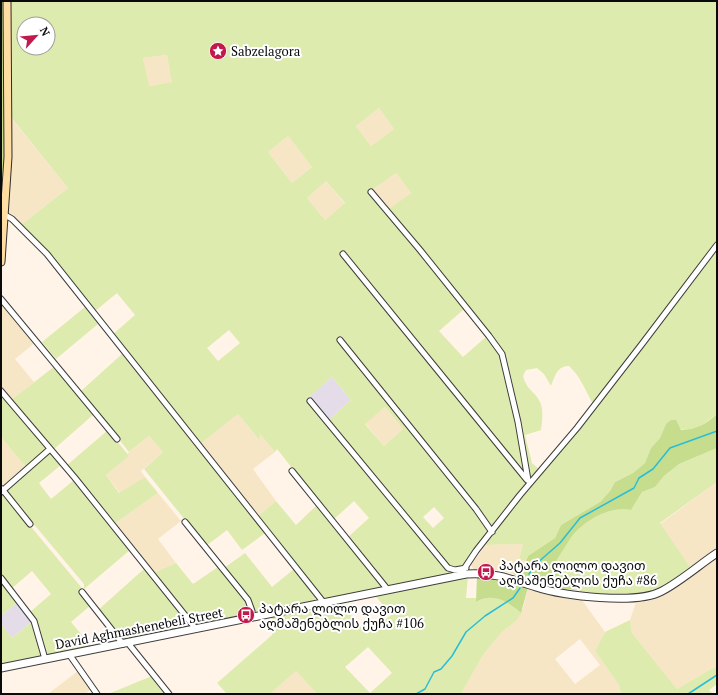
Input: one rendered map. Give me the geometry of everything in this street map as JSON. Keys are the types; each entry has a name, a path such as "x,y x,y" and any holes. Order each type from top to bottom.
{"main road":[{"path":"1,262 8,157 7,1"}],"street":[{"path":"370,192 425,256 502,354 518,422 529,482"},
{"path":"5,215 12,219 47,254 324,603"},
{"path":"459,576 529,482 642,344 717,245"},
{"path":"343,254 529,482"},
{"path":"1,299 117,439"},
{"path":"340,340 476,509 492,532"},
{"path":"1,391 196,629"},
{"path":"310,401 448,568 455,570 466,568"},
{"path":"30,524 2,490 50,449"},
{"path":"292,471 388,590"},
{"path":"185,522 248,600 252,611 249,618"},
{"name":"David Aghmashenebeli Street","path":"1,668 477,573 498,574 536,587 584,596 648,596 662,591 717,553"},
{"path":"1,578 34,621 44,659"},
{"path":"82,592 169,694"},
{"path":"69,654 97,694"}],"shaded area":[{"path":"167,55 173,82 148,86 143,58"},
{"path":"379,108 394,129 371,146 356,126"},
{"path":"12,119 68,188 21,225 13,216 7,213"},
{"path":"288,136 312,167 292,183 268,152"},
{"path":"396,173 411,193 388,211 372,190"},
{"path":"326,181 345,204 325,220 307,198"},
{"path":"1,302 36,342 15,359 34,382 11,400 1,388"},
{"path":"332,377 351,400 329,420 310,396"},
{"path":"385,407 403,429 384,446 365,423"},
{"path":"238,414 258,439 259,433 275,452 253,469 276,501 256,518 199,445"},
{"path":"149,436 163,452 141,471 145,477 120,493 106,475 129,456 127,454"},
{"path":"1,437 26,467 3,487 1,484"},
{"path":"717,482 717,548 690,567 660,524"},
{"path":"158,493 181,521 158,539 176,563 153,573 114,524"},
{"path":"523,544 519,560 526,560 523,567 513,574 501,570 474,570 471,565 486,545"},
{"path":"717,557 717,667 677,689 632,633 630,620 636,602 646,602 669,591"},
{"path":"528,587 545,593 582,600 605,632 595,651 619,685 621,694 461,694 483,655 501,633 517,620 523,608","holes":["580,639 600,665 575,684 555,659"]},
{"path":"18,602 33,621 12,638 1,624 1,616"},
{"path":"78,671 92,689 85,694 48,694"},
{"path":"296,671 317,694 270,694"}],"green space":[{"path":"1,1 4,1 6,151 1,216"},
{"path":"8,1 717,1 717,242 593,404 580,379 569,366 565,366 559,370 555,375 551,386 544,374 537,368 526,370 523,376 525,381 538,398 542,409 541,430 525,435 532,463 539,469 461,567 449,567 329,420 351,400 332,377 307,399 446,569 455,572 387,587 347,538 369,518 354,501 333,520 277,449 275,452 260,434 259,440 238,414 199,445 112,335 135,315 117,293 94,312 49,254 21,225 68,188 10,116","holes":["167,55 172,82 149,86 143,58","379,108 394,129 371,146 356,126","288,136 312,167 292,183 268,152","396,173 411,193 388,210 372,190","326,181 345,203 325,220 307,198","463,310 487,336 463,357 439,331","229,330 240,343 218,361 207,348","385,407 403,429 384,446 365,424","434,507 444,518 433,528 423,517"]},
{"path":"717,248 717,414 704,424 688,430 666,424 660,438 651,448 645,463 633,473 615,482 610,491 600,502 561,525 555,538 528,556 526,560 519,560 523,544 486,545 501,521 653,335"},
{"path":"85,307 98,324 56,359 42,342"},
{"path":"122,354 265,533 242,550 227,530 206,546 144,469 163,452 149,436 129,452 81,391"},
{"path":"55,366 94,414 53,450 11,400"},
{"path":"1,394 47,449 26,467 1,437"},
{"path":"717,414 717,448 679,464 664,476 655,487 642,492 631,510 615,510 599,515 585,524 573,535 556,561 557,567 575,590 556,588 513,574 523,567 528,556 555,538 561,525 600,502 610,491 615,482 633,473 645,463 651,448 660,438 666,424 671,420 676,420 681,430 686,430 700,426"},
{"path":"108,430 129,456 106,475 119,493 145,477 158,493 114,524 66,466"},
{"path":"717,448 717,482 660,523 690,567 662,586 642,593 619,595 575,590 557,567 555,561 579,529 592,519 607,512 623,509 631,510 642,492 655,487 664,476 679,464"},
{"path":"50,452 61,465 39,483 51,499 74,480 130,550 84,589 84,584 6,491"},
{"path":"3,493 81,587 82,593 91,605 71,622 92,647 45,656 30,612 51,594 32,571 11,589 1,575 1,494"},
{"path":"276,501 296,525 317,505 381,584 381,587 323,599 256,518"},
{"path":"245,553 272,587 294,569 315,595 315,601 254,614 250,598 224,568"},
{"path":"176,563 193,584 218,567 246,600 249,613 195,625 153,573"},
{"path":"145,568 193,627 122,641 98,610"},
{"path":"477,575 511,581 528,587 521,613 500,599 488,598 476,602"},
{"path":"468,576 466,598 476,598 476,602 489,598 500,599 521,613 517,620 501,633 483,655 461,694 317,694 296,671 270,694 227,694 217,683 272,635 274,628 272,616 340,602 367,634 391,615 374,594","holes":["368,647 392,673 370,693 345,667"]},
{"path":"3,584 18,602 1,616 1,585"},
{"path":"630,620 632,633 677,689 717,667 717,684 709,690 713,694 621,694 619,685 595,651 605,632"},
{"path":"33,621 43,657 1,666 1,624 12,638"},
{"path":"152,676 167,694 108,694"}],"waterway":[{"path":"529,574 536,564 560,543 580,518 634,488 639,478 653,469 670,448 717,431"},
{"path":"416,694 425,689 434,672 441,669 452,656 466,632 485,616 513,598 520,588"},
{"path":"688,694 717,675"}],"place":[{"name":"Sabzelagora","path":"218,51"},
{"name":"პატარა ლილო დავით აღმაშენებლის ქუჩა #86","path":"486,572"},
{"name":"პატარა ლილო დავით აღმაშენებლის ქუჩა #106","path":"246,615"}]}
